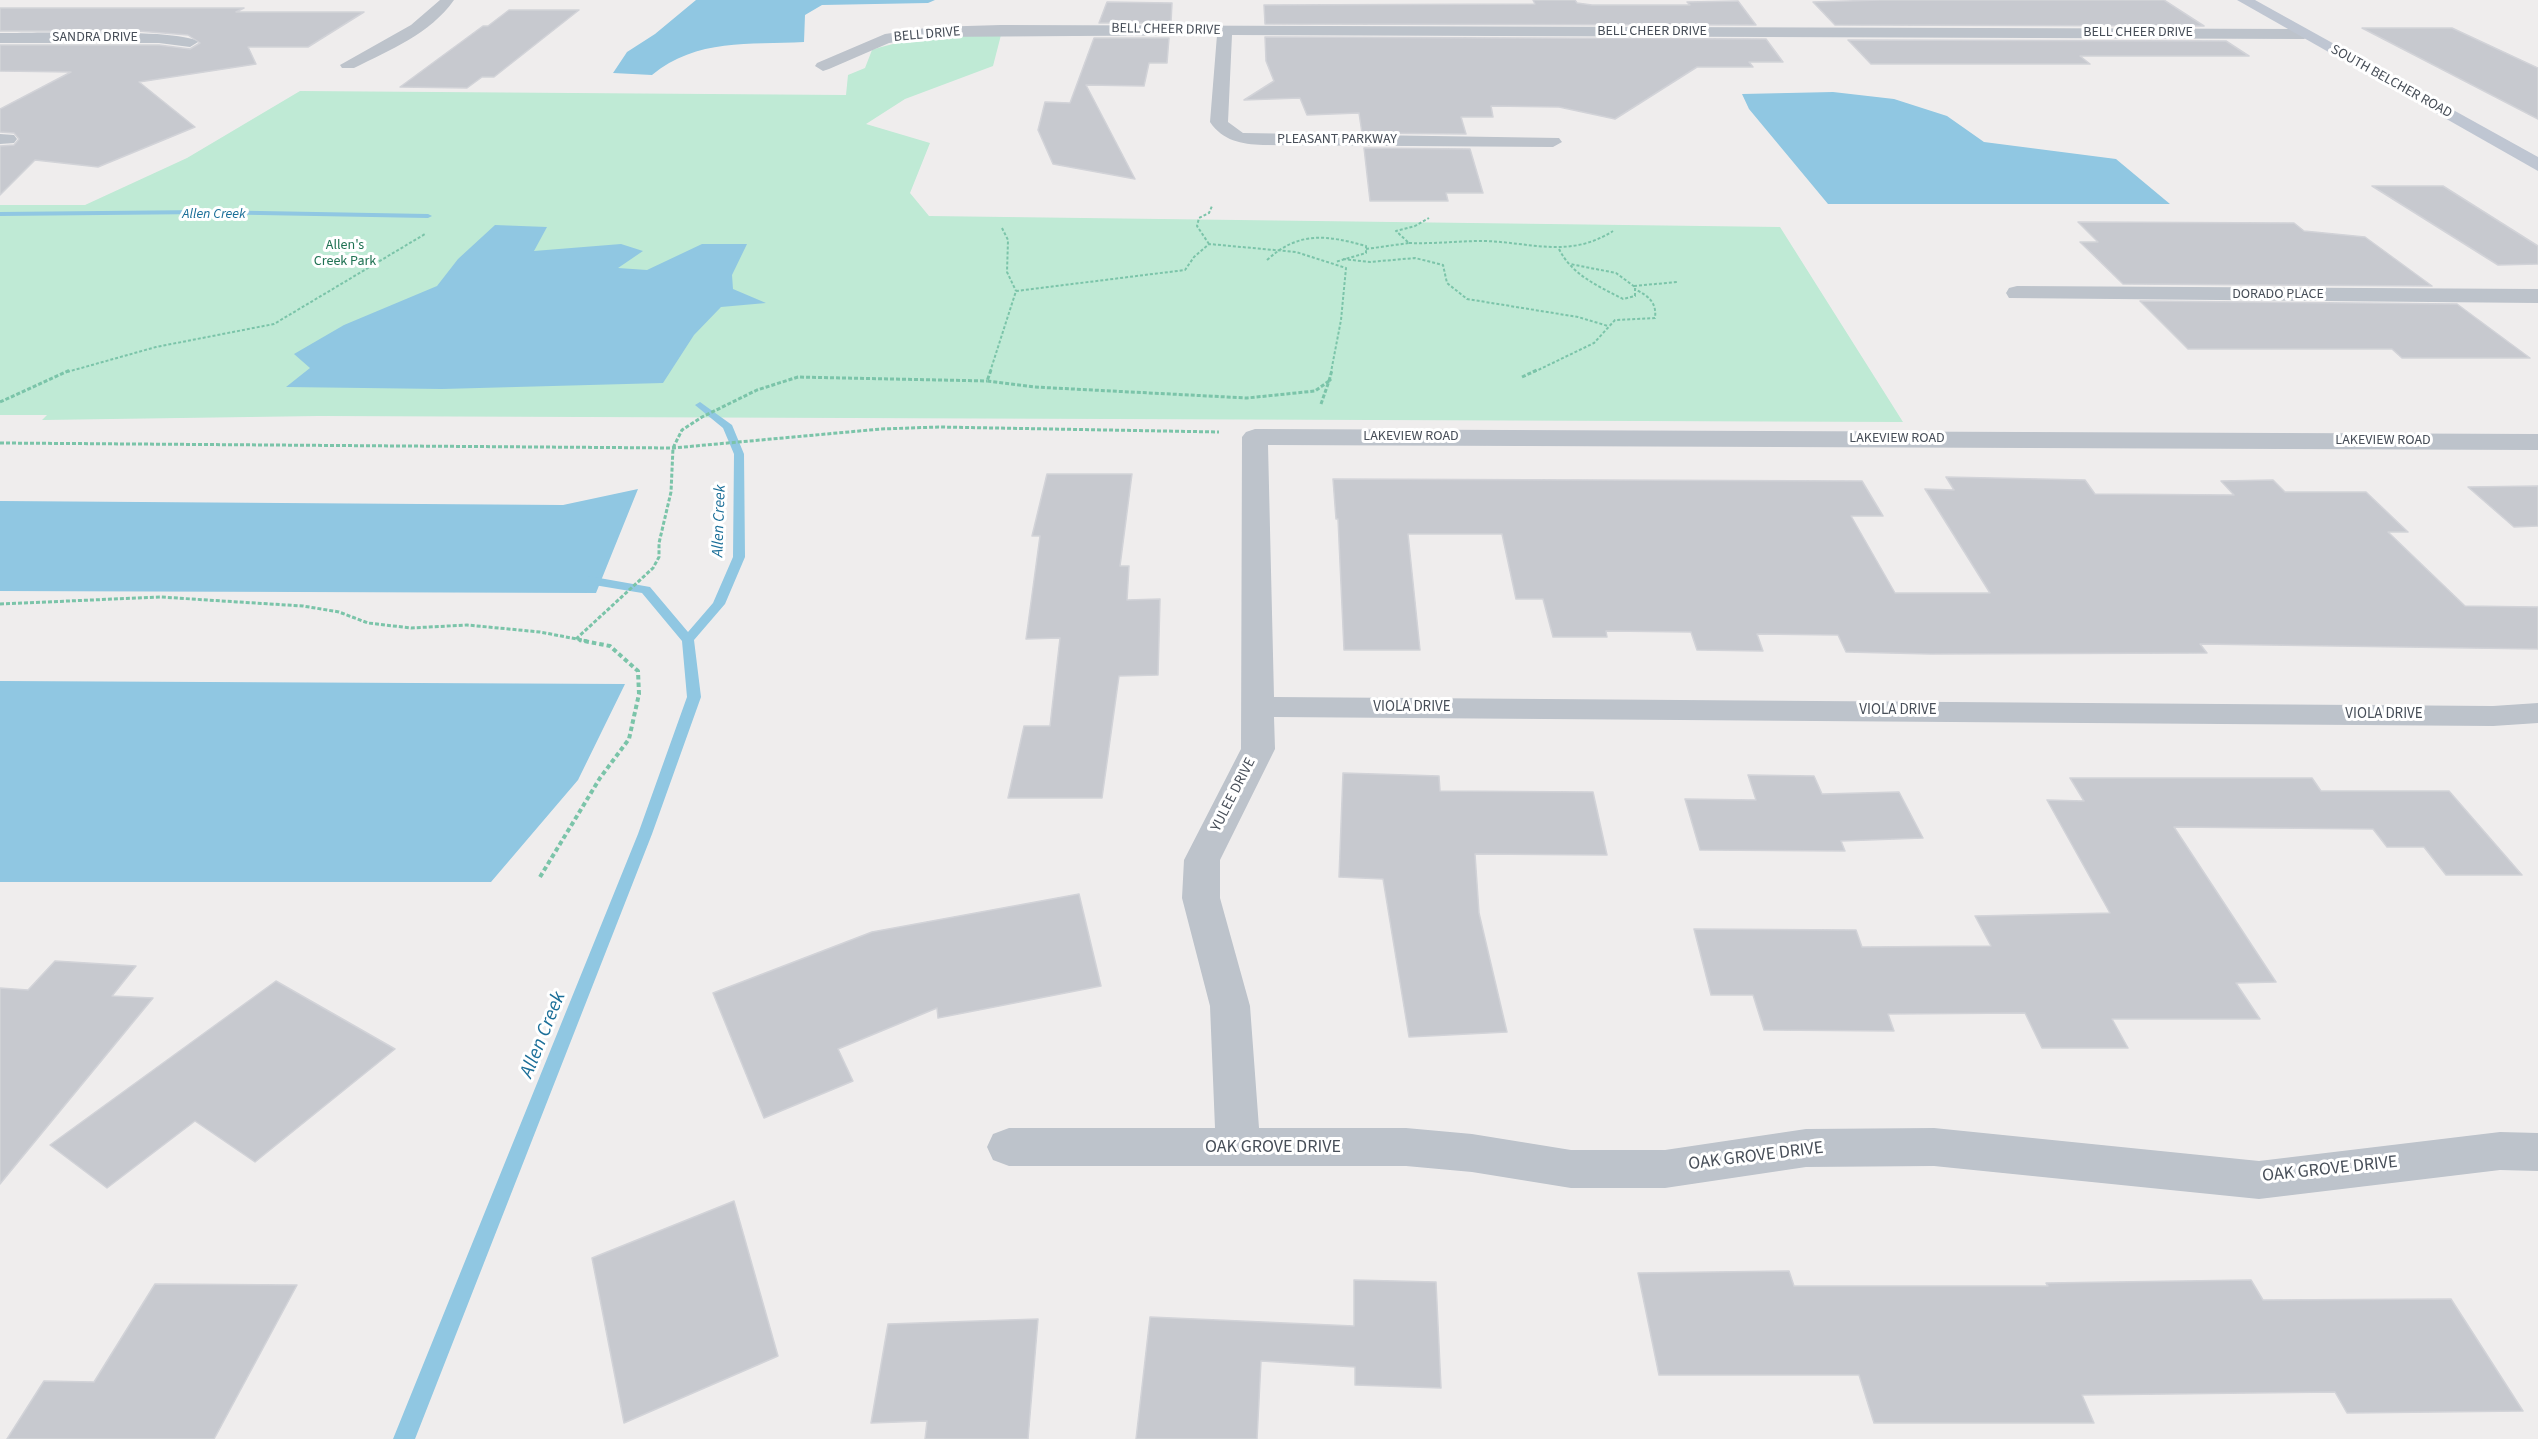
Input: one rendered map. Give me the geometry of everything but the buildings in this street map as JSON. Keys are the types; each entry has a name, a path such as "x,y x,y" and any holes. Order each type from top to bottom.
{"main road":[{"name":"SOUTH BELCHER ROAD","path":"2244,0 2538,165"}],"street":[{"path":"348,64 414,29 433,16 447,0"},
{"name":"BELL CHEER DRIVE","path":"1001,30 2304,34"},
{"name":"BELL DRIVE","path":"823,66 885,39 933,32 1001,30"},
{"name":"PLEASANT PARKWAY","path":"1225,31 1219,122 1222,129 1235,136 1279,140 1553,142"},
{"name":"SANDRA DRIVE","path":"0,38 159,38 190,42"},
{"name":"DORADO PLACE","path":"2018,293 2538,296"},
{"name":"LAKEVIEW ROAD","path":"1255,437 2538,442"},
{"name":"YULEE DRIVE","path":"1238,1148 1230,1006 1201,898 1202,860 1258,749 1255,437"},
{"name":"VIOLA DRIVE","path":"1257,707 2493,716 2538,713"},
{"name":"OAK GROVE DRIVE","path":"1009,1147 1406,1147 1472,1153 1571,1169 1665,1169 1806,1148 1934,1147 2259,1180 2500,1150 2538,1152"}],"path":[{"path":"1209,244 1197,226 1198,218 1209,213 1212,206"},
{"path":"1409,243 1395,231 1415,226 1429,218"},
{"path":"987,381 1016,291 1007,272 1008,240 1002,228"},
{"path":"1366,249 1409,243 1484,241 1559,249 1595,242 1613,231"},
{"path":"0,402 77,368 156,347 274,324 425,234"},
{"path":"1267,260 1288,243 1302,238 1350,241 1366,246 1366,249"},
{"path":"1016,291 1185,270 1194,256 1209,244 1280,249 1334,262 1346,268 1338,344 1331,379 1318,411 1317,437"},
{"path":"1334,262 1366,253 1366,249"},
{"path":"1559,249 1563,259 1582,275 1623,299 1635,296 1634,288"},
{"path":"1343,260 1370,262 1415,258 1443,265 1447,284 1467,299 1578,316 1608,326"},
{"path":"1522,377 1594,343 1615,320 1654,318 1656,308 1648,296 1616,273 1570,264"},
{"path":"1634,288 1677,282"},
{"path":"575,639 652,568 659,557 659,543 671,492 673,448 682,430 702,417 757,390 798,377 987,381 1034,387 1247,398 1316,391 1331,379"},
{"path":"2,443 673,448 939,427 1234,431 1255,437"},
{"path":"0,604 160,597 252,601 330,611 379,624 411,628 467,625 540,632 610,646 638,671 639,694 628,739 600,778 540,877"}],"green space":[{"name":"Allen's Creek Park","path":"1001,35 993,66 905,99 866,124 930,143 910,193 929,216 1780,227 1903,422 319,416 42,420 47,415 0,415 0,205 85,205 187,158 300,91 846,95 848,75 865,68 872,50 919,39"}],"water":[{"path":"696,0 935,0 928,3 822,5 805,15 804,42 744,44 705,49 669,63 652,75 613,73 627,52 655,34"},
{"path":"1833,92 1894,99 1947,116 1984,142 2116,159 2170,204 1828,204 1749,109 1742,94"},
{"path":"495,225 547,227 534,251 621,244 643,251 618,268 647,270 702,244 747,244 732,275 733,289 766,303 721,307 694,335 663,383 442,389 286,387 310,368 294,354 344,325 437,286 458,259"},
{"path":"638,489 596,593 0,591 0,501 563,505"},
{"path":"0,681 625,684 578,780 491,882 0,882"}],"waterway":[{"name":"Allen Creek","path":"0,214 204,212 428,216"},
{"name":"Allen Creek","path":"688,640 719,604 739,557 739,454 728,427 700,405"},
{"name":"Allen Creek","path":"588,580 646,590 688,640"},
{"name":"Allen Creek","path":"404,1439 645,834 694,697 688,640"}]}
